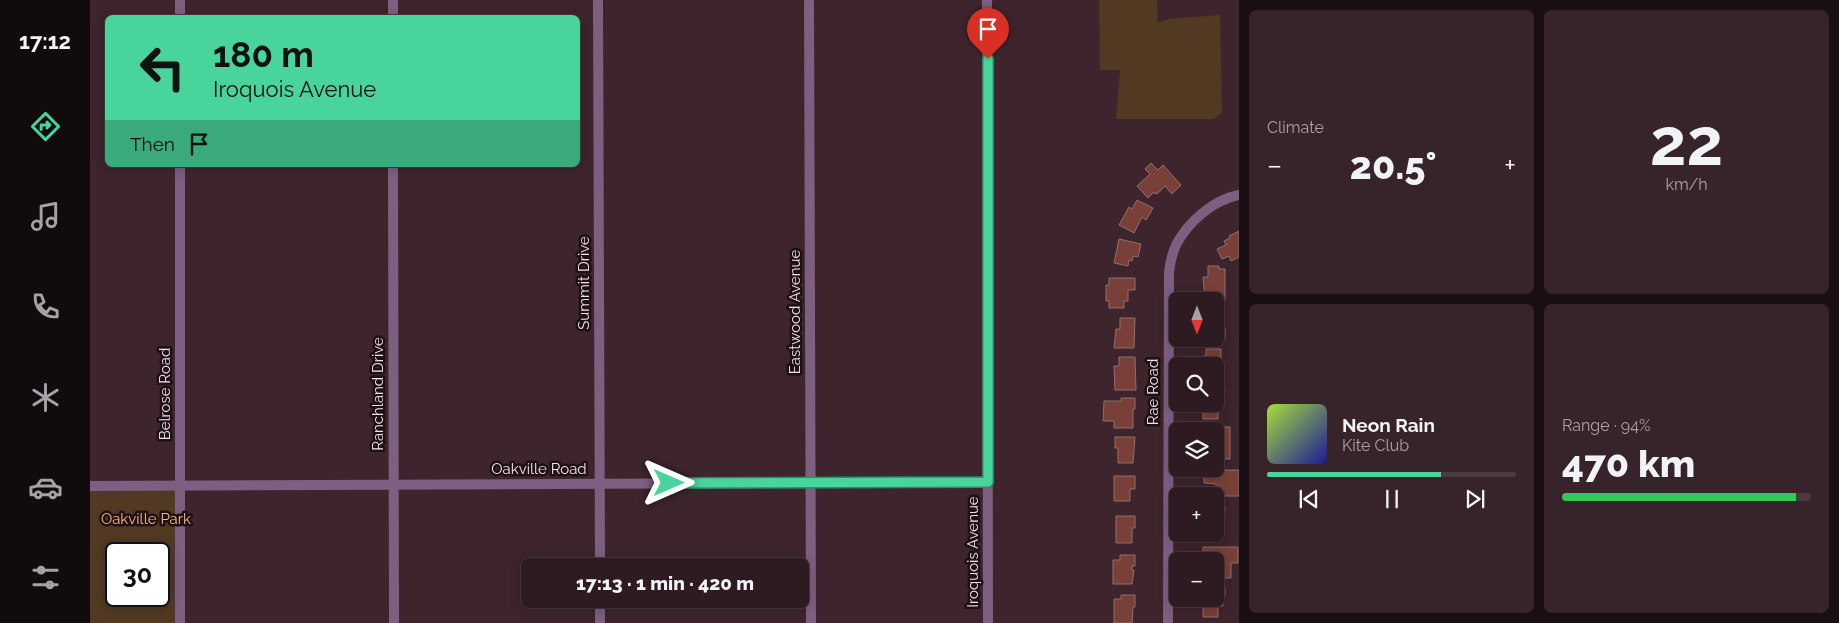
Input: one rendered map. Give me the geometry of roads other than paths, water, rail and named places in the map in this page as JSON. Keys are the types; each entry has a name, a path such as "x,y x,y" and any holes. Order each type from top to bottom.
{"street":[{"path":"180,0 180,15"},
{"path":"392,0 392,15"},
{"name":"Summit Drive","path":"598,0 600,558"},
{"name":"Eastwood Avenue","path":"809,0 811,623"},
{"name":"Iroquois Avenue","path":"988,0 988,623"},
{"name":"Belrose Road","path":"180,167 180,623"},
{"name":"Ranchland Drive","path":"393,167 394,623"},
{"name":"Rae Road","path":"1168,623 1169,272 1176,246 1193,222 1212,206 1239,195"},
{"name":"Oakville Road","path":"90,486 988,482"},
{"path":"600,608 600,623"}],"park label":[{"name":"Oakville Park","path":"146,519"}]}
